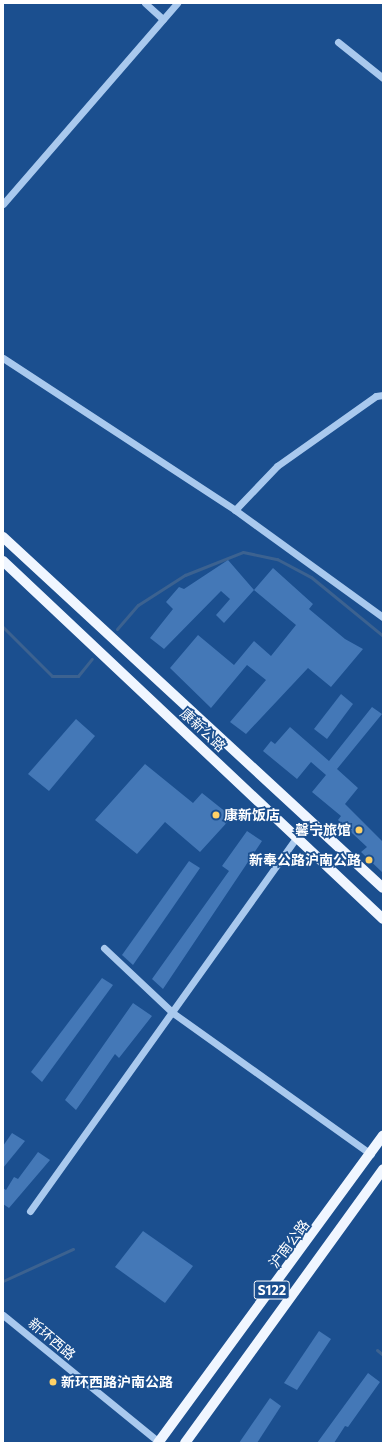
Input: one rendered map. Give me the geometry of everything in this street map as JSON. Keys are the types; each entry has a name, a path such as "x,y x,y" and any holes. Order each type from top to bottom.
{"main road":[{"name":"康新公路","path":"3,537 383,888"},
{"name":"康新公路","path":"3,562 383,919"},
{"name":"沪南公路","path":"159,1443 383,1136"},
{"name":"S122","path":"185,1443 383,1169"}],"street":[{"path":"145,3 163,19"},
{"path":"3,204 177,3"},
{"path":"338,42 383,78"},
{"path":"3,358 235,510 383,617"},
{"path":"235,510 277,466 383,395"},
{"path":"30,1211 174,1013 297,838"},
{"path":"104,948 174,1013 371,1154"},
{"name":"新环西路","path":"3,1315 159,1443"}],"building":[{"path":"228,560 254,590 224,623 216,615 230,599 221,591 164,649 150,638 173,609 166,602 179,587 184,589"},
{"path":"273,568 313,604 309,609 345,639 363,649 331,687 308,668 246,734 230,722 266,680 247,665 211,708 170,668 198,635 234,665 254,641 271,656 296,625 254,590"},
{"path":"341,694 353,704 327,739 314,729"},
{"path":"372,707 382,714 337,769 358,788 345,804 383,842 383,873 361,852 367,847 338,820 341,816 312,792 326,775 311,762 297,779 263,751 271,741 275,744 290,727 329,761"},
{"path":"76,719 95,736 49,791 28,774"},
{"path":"145,764 193,803 202,793 232,817 200,852 165,822 137,854 95,820"},
{"path":"247,831 262,841 163,989 152,979 229,871 222,866"},
{"path":"189,861 200,868 133,965 122,955"},
{"path":"102,978 113,985 42,1082 31,1072"},
{"path":"133,1003 152,1016 119,1058 115,1054 76,1110 65,1100"},
{"path":"12,1133 25,1141 3,1168 3,1146"},
{"path":"38,1152 50,1160 9,1208 3,1204 3,1188 6,1190 14,1177 18,1179"},
{"path":"143,1231 193,1266 165,1303 115,1267"},
{"path":"319,1331 331,1339 297,1390 284,1383"},
{"path":"368,1373 380,1382 348,1427 345,1426 334,1443 317,1443"},
{"path":"270,1398 281,1406 257,1443 239,1443"}],"waterway":[{"path":"117,629 138,605 185,575 243,552 277,559 311,577 383,636"},
{"path":"3,627 52,676 78,676 92,659"},
{"path":"3,1281 73,1249"},
{"path":"377,1350 383,1355"}],"place":[{"name":"康新饭店","path":"216,815"},
{"name":"馨宁旅馆","path":"359,830"},
{"name":"新奉公路沪南公路","path":"369,860"},
{"name":"新环西路沪南公路","path":"53,1382"}]}
